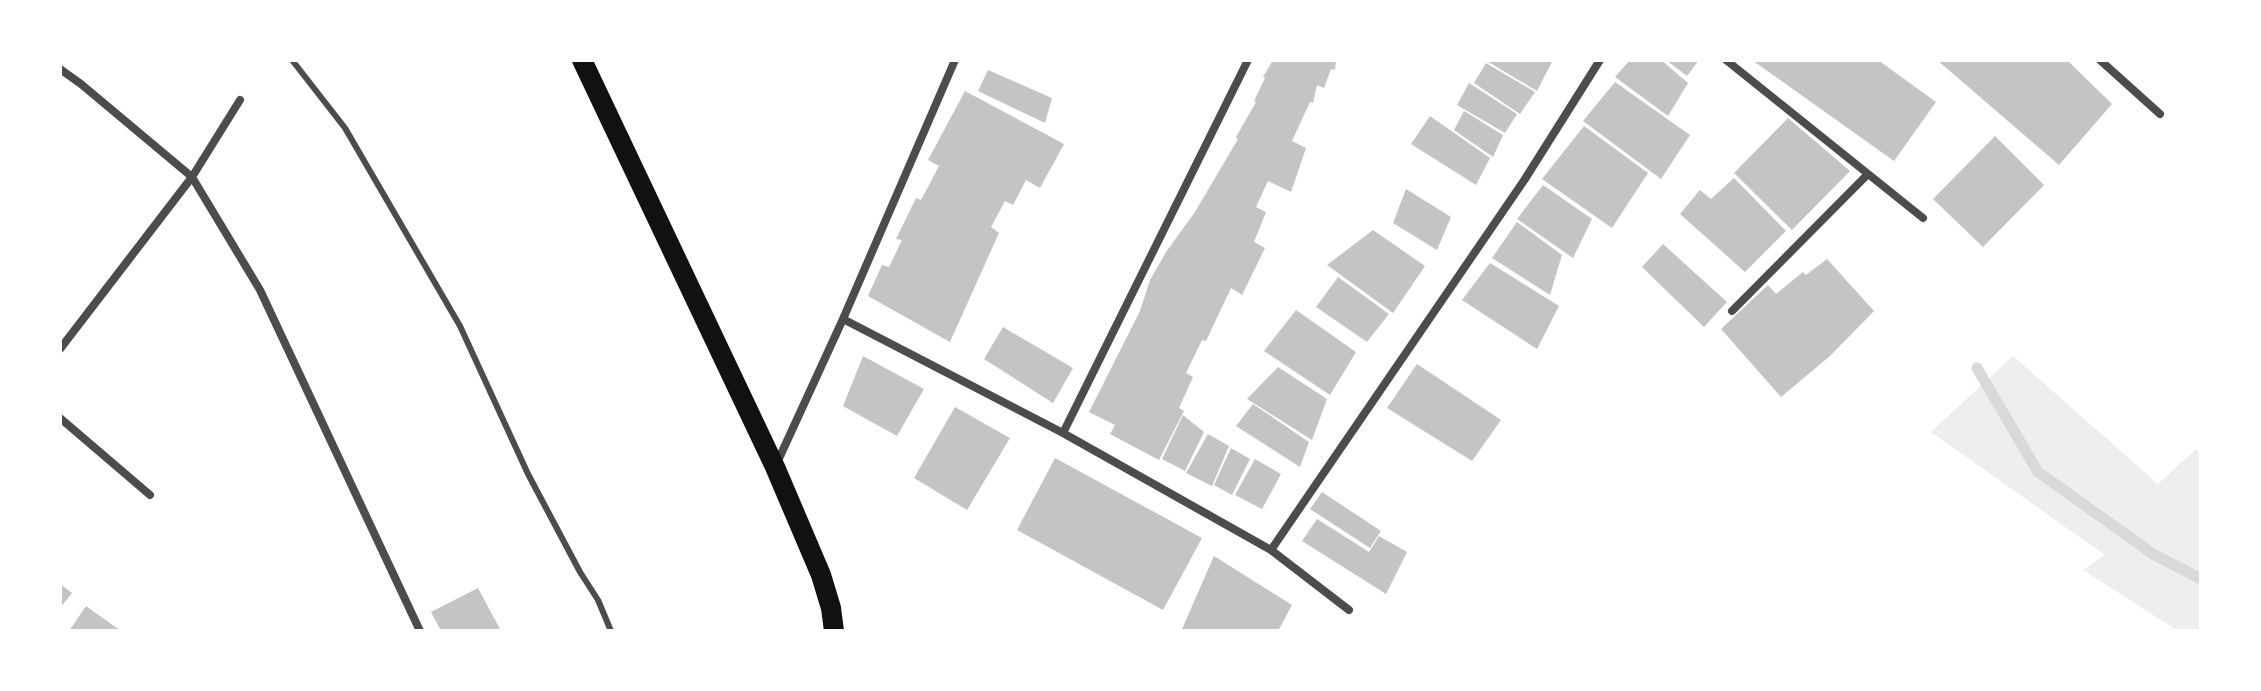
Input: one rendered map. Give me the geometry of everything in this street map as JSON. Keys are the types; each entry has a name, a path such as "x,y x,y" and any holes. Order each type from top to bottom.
{"main road":[{"path":"582,60 775,467 821,575 834,631"}],"street":[{"path":"775,467 955,60"},
{"path":"1063,433 1248,60"},
{"path":"1271,550 1525,179 1600,60"},
{"path":"1726,60 1923,218"},
{"path":"2100,60 2160,114"},
{"path":"60,69 192,177 260,290 420,631"},
{"path":"60,349 192,177 240,100"},
{"path":"1732,311 1868,174"},
{"path":"843,319 1063,433 1271,550 1349,610"},
{"path":"60,418 150,495"}],"lane":[{"path":"292,60 345,128 460,326 528,474 598,600 611,631"}],"shaded area":[{"path":"2013,356 2158,484 2196,449 2201,453 2201,631 2178,631 2083,570 2105,555 1931,432"}],"building":[{"path":"1273,60 1336,60 1335,70 1331,69 1324,88 1317,85 1313,103 1310,102 1292,141 1306,148 1291,192 1268,181 1256,207 1266,212 1254,242 1265,248 1242,295 1231,288 1206,341 1202,340 1186,373 1193,377 1179,408 1184,411 1159,460 1110,434 1115,425 1089,412 1140,311 1150,280 1238,139 1236,137 1256,102 1263,77"},
{"path":"1485,60 1553,60 1537,91"},
{"path":"1630,60 1661,60 1688,83 1668,116 1615,77"},
{"path":"1666,60 1699,60 1687,76"},
{"path":"1752,60 1878,60 1936,102 1894,161"},
{"path":"1937,60 2067,60 2112,104 2059,165"},
{"path":"1486,63 1535,92 1520,114 1474,83"},
{"path":"988,70 1052,98 1045,123 978,91"},
{"path":"1615,82 1690,135 1661,179 1583,121"},
{"path":"1469,83 1517,114 1505,133 1457,105"},
{"path":"965,91 1064,144 1040,188 1026,180 1013,205 1005,201 991,227 999,233 950,342 868,296 882,265 889,267 902,240 896,239 916,198 921,200 939,166 928,160"},
{"path":"1464,111 1503,135 1493,157 1454,130"},
{"path":"1430,116 1490,158 1476,185 1411,144"},
{"path":"1788,118 1850,171 1792,230 1734,173"},
{"path":"1584,126 1648,173 1612,228 1542,179"},
{"path":"1995,136 2044,185 1983,247 1933,199"},
{"path":"1734,178 1786,231 1745,272 1680,214 1700,190 1711,199"},
{"path":"1543,185 1592,219 1573,258 1517,219"},
{"path":"1406,189 1451,217 1437,250 1393,223"},
{"path":"1517,222 1562,255 1550,295 1492,258"},
{"path":"1373,230 1425,266 1393,313 1327,265"},
{"path":"1663,244 1727,302 1704,327 1642,267"},
{"path":"1827,259 1874,311 1830,356 1781,397 1721,329 1768,285 1776,294 1803,272 1806,275"},
{"path":"1490,263 1559,306 1537,349 1462,300"},
{"path":"1338,277 1389,314 1367,342 1316,307"},
{"path":"1296,310 1356,352 1330,395 1264,351"},
{"path":"1003,327 1073,368 1053,403 984,359"},
{"path":"863,356 924,389 897,436 843,406"},
{"path":"1417,364 1501,420 1472,461 1387,408"},
{"path":"1278,367 1327,399 1312,440 1247,399"},
{"path":"1253,404 1309,442 1300,467 1236,426"},
{"path":"955,407 1010,438 967,510 914,478"},
{"path":"1183,415 1204,432 1185,471 1162,459"},
{"path":"1208,434 1229,446 1212,486 1186,473"},
{"path":"1231,448 1250,459 1232,495 1214,485"},
{"path":"1055,458 1202,538 1163,610 1017,530"},
{"path":"1255,459 1281,474 1262,509 1235,495"},
{"path":"1322,492 1381,531 1370,548 1310,509"},
{"path":"1317,519 1369,552 1379,536 1407,552 1386,594 1302,541"},
{"path":"1214,556 1292,605 1278,631 1182,629"},
{"path":"60,584 72,593 60,608"},
{"path":"478,588 501,631 441,631 431,612"},
{"path":"86,606 121,631 69,631"}],"waterway":[{"path":"1977,368 2038,472 2153,554 2201,579"}]}
